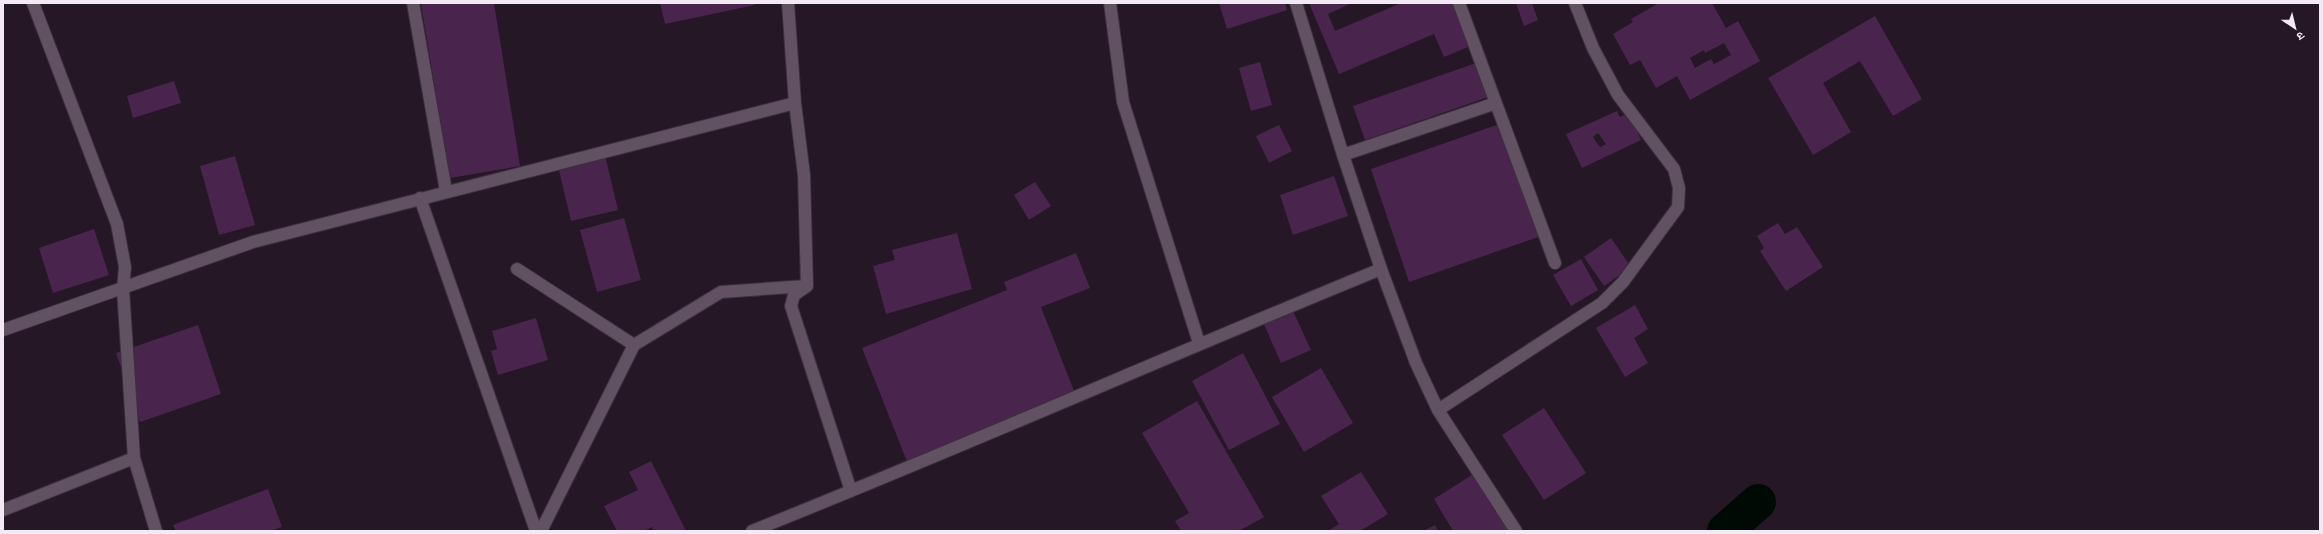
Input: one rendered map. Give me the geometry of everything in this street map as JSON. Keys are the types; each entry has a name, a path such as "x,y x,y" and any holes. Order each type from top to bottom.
{"street":[{"path":"33,3 117,224 125,267 123,289 134,458 156,531"},
{"path":"413,3 446,191"},
{"path":"788,3 795,103 804,175 807,286"},
{"path":"1110,3 1123,102 1199,343"},
{"path":"1296,3 1343,155 1381,269 1416,364 1438,410 1516,531"},
{"path":"1459,3 1556,264"},
{"path":"1438,410 1602,303 1623,282 1678,207 1679,188 1674,169 1618,95 1593,48 1575,3"},
{"path":"3,330 253,242 446,191 795,103"},
{"path":"1343,155 1496,103"},
{"path":"420,198 536,531"},
{"path":"517,269 634,345"},
{"path":"752,531 851,491 1199,343 1381,269"},
{"path":"541,531 634,345 721,292 807,286"},
{"path":"807,286 794,295 791,306 851,491"},
{"path":"3,510 134,458"}],"building":[{"path":"494,3 520,166 450,178 421,4"},
{"path":"660,3 754,3 755,5 665,24"},
{"path":"1219,3 1285,3 1287,10 1227,29"},
{"path":"1309,3 1352,3 1328,14 1335,31 1401,3 1464,3 1480,42 1444,57 1434,34 1339,74"},
{"path":"1516,3 1532,3 1538,20 1524,26"},
{"path":"1659,3 1712,3 1726,28 1738,21 1760,61 1690,100 1677,76 1656,88 1640,60 1630,65 1613,34 1633,22 1631,19","holes":["1724,43 1731,55 1714,64 1711,59 1695,68 1690,58 1704,50 1705,53"]},
{"path":"1875,16 1922,99 1893,116 1860,61 1823,83 1851,132 1813,155 1768,78"},
{"path":"1260,62 1272,105 1251,111 1239,68"},
{"path":"1479,62 1491,96 1365,140 1353,106"},
{"path":"174,81 181,103 133,118 127,96"},
{"path":"1617,111 1620,117 1629,113 1641,140 1582,168 1566,134","holes":["1598,133 1606,144 1600,147 1593,137"]},
{"path":"1508,121 1547,234 1409,282 1371,169"},
{"path":"1279,125 1292,151 1269,163 1256,136"},
{"path":"604,151 618,210 571,221 557,162"},
{"path":"235,156 255,225 219,235 200,166"},
{"path":"1334,176 1348,216 1293,235 1280,195"},
{"path":"1035,182 1051,206 1029,220 1014,195"},
{"path":"624,218 641,280 597,292 580,230"},
{"path":"1778,223 1785,234 1797,227 1823,267 1786,291 1760,251 1764,248 1757,236"},
{"path":"94,229 109,275 53,293 39,248"},
{"path":"957,233 972,289 886,314 873,266 895,260 892,250"},
{"path":"1611,238 1631,267 1604,286 1584,257"},
{"path":"1076,253 1090,288 1041,307 1076,396 910,469 862,348 1007,290 1004,282"},
{"path":"1581,259 1598,290 1571,306 1553,275"},
{"path":"1635,305 1648,329 1634,338 1648,363 1625,377 1596,328"},
{"path":"1292,309 1311,350 1281,363 1263,322"},
{"path":"536,318 548,360 498,375 491,351 497,349 492,331"},
{"path":"198,325 221,394 140,422 116,353"},
{"path":"1243,353 1280,424 1229,450 1192,381"},
{"path":"1321,368 1353,423 1304,452 1272,397"},
{"path":"1197,401 1264,517 1239,531 1181,531 1175,521 1189,513 1142,433"},
{"path":"1544,408 1586,473 1544,500 1502,435"},
{"path":"651,461 686,531 654,531 652,527 644,531 617,531 604,506 638,490 629,472"},
{"path":"1361,472 1388,514 1360,531 1328,531 1339,524 1321,496"},
{"path":"1475,473 1510,531 1453,531 1434,499"},
{"path":"268,489 282,527 271,531 176,531 173,525"},
{"path":"1435,525 1438,531 1423,531"}],"waterway":[{"path":"1725,531 1758,502"}]}
